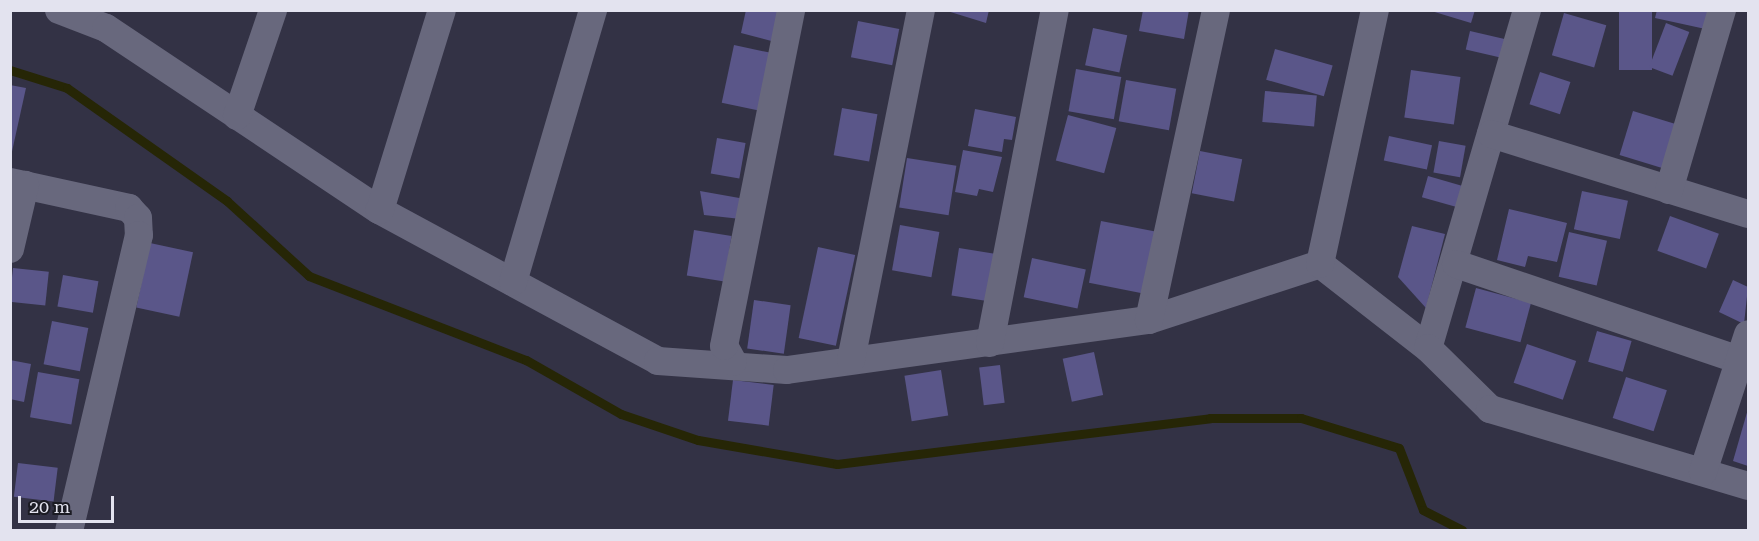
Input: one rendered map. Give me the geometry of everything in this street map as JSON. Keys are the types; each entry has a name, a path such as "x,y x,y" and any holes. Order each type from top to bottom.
{"street":[{"path":"59,10 121,23 237,116 380,210 658,361 693,368 733,362 753,370 787,370 1149,320 1320,264"},
{"path":"237,116 273,10"},
{"path":"380,210 442,10"},
{"path":"513,282 593,10"},
{"path":"733,362 724,346 791,10"},
{"path":"851,360 921,10"},
{"path":"990,343 1055,10"},
{"path":"1149,320 1216,10"},
{"path":"1320,264 1374,10"},
{"path":"1428,348 1456,264 1527,10"},
{"path":"1669,190 1722,10"},
{"path":"1491,134 1749,214"},
{"path":"10,249 18,183 129,208 138,218 140,235 69,531"},
{"path":"1320,264 1428,348 1490,409 1749,486"},
{"path":"1456,264 1744,347 1703,472"}],"building":[{"path":"746,10 787,10 779,43 741,33"},
{"path":"944,10 989,10 986,23"},
{"path":"1143,10 1189,10 1184,39 1139,31"},
{"path":"1428,10 1475,10 1471,23"},
{"path":"1619,10 1652,10 1652,70 1619,70"},
{"path":"1657,10 1714,10 1710,30 1655,18"},
{"path":"1564,13 1606,25 1594,67 1552,55"},
{"path":"858,21 899,29 892,65 851,57"},
{"path":"1666,23 1689,32 1672,76 1649,67"},
{"path":"1093,28 1127,35 1119,72 1085,65"},
{"path":"1470,31 1510,40 1506,59 1466,50"},
{"path":"734,45 772,53 760,111 722,103"},
{"path":"1275,49 1333,66 1324,96 1266,80"},
{"path":"1076,69 1121,77 1114,119 1069,111"},
{"path":"1411,70 1461,77 1454,124 1404,118"},
{"path":"1540,72 1570,82 1560,114 1529,104"},
{"path":"1126,80 1176,89 1169,130 1119,121"},
{"path":"10,85 26,88 11,156 10,156"},
{"path":"1265,91 1317,96 1314,126 1262,122"},
{"path":"842,108 877,114 869,162 834,155"},
{"path":"975,109 1016,117 1012,140 1004,139 1002,152 968,146"},
{"path":"1633,111 1684,126 1670,170 1620,155"},
{"path":"1068,115 1116,128 1104,173 1056,160"},
{"path":"1389,136 1432,145 1427,170 1384,160"},
{"path":"717,138 746,143 739,178 711,173"},
{"path":"1439,141 1466,146 1460,177 1433,173"},
{"path":"963,150 1002,157 993,192 979,189 977,196 955,192"},
{"path":"1200,151 1242,159 1234,201 1192,193"},
{"path":"907,158 956,166 949,215 899,207"},
{"path":"1428,176 1463,186 1457,207 1422,197"},
{"path":"700,191 745,199 741,219 704,215"},
{"path":"1582,191 1628,201 1620,239 1574,229"},
{"path":"1509,209 1567,223 1557,262 1528,256 1525,267 1497,260"},
{"path":"1670,216 1719,234 1706,269 1657,251"},
{"path":"1101,221 1158,232 1146,294 1089,283"},
{"path":"900,225 939,232 931,277 892,270"},
{"path":"1412,226 1445,234 1426,308 1398,277"},
{"path":"694,230 732,236 724,281 687,275"},
{"path":"1569,232 1607,241 1597,286 1559,277"},
{"path":"150,243 193,252 179,317 136,308"},
{"path":"818,247 855,255 836,346 799,338"},
{"path":"959,248 995,254 987,301 951,295"},
{"path":"1032,258 1086,269 1077,309 1024,297"},
{"path":"13,268 49,272 45,306 10,302"},
{"path":"63,275 98,281 93,313 57,307"},
{"path":"1733,280 1748,287 1744,324 1719,312"},
{"path":"1476,288 1531,303 1520,342 1465,328"},
{"path":"754,300 791,305 784,354 747,349"},
{"path":"52,321 88,328 80,371 44,364"},
{"path":"1597,331 1632,341 1623,372 1588,362"},
{"path":"1527,344 1576,361 1563,400 1514,383"},
{"path":"1094,352 1103,395 1072,402 1063,359"},
{"path":"10,360 31,364 24,402 10,399"},
{"path":"1000,365 1005,403 984,405 979,368"},
{"path":"941,370 948,415 912,421 904,376"},
{"path":"38,372 79,379 71,425 30,417"},
{"path":"1626,377 1667,390 1654,431 1613,418"},
{"path":"733,380 774,385 769,426 728,421"},
{"path":"1748,409 1748,466 1733,461"},
{"path":"18,463 58,468 54,502 14,497"}],"waterway":[{"path":"10,70 67,88 227,201 309,276 526,360 621,414 698,440 837,464 1210,418 1301,418 1399,448 1423,510 1462,530"}]}
